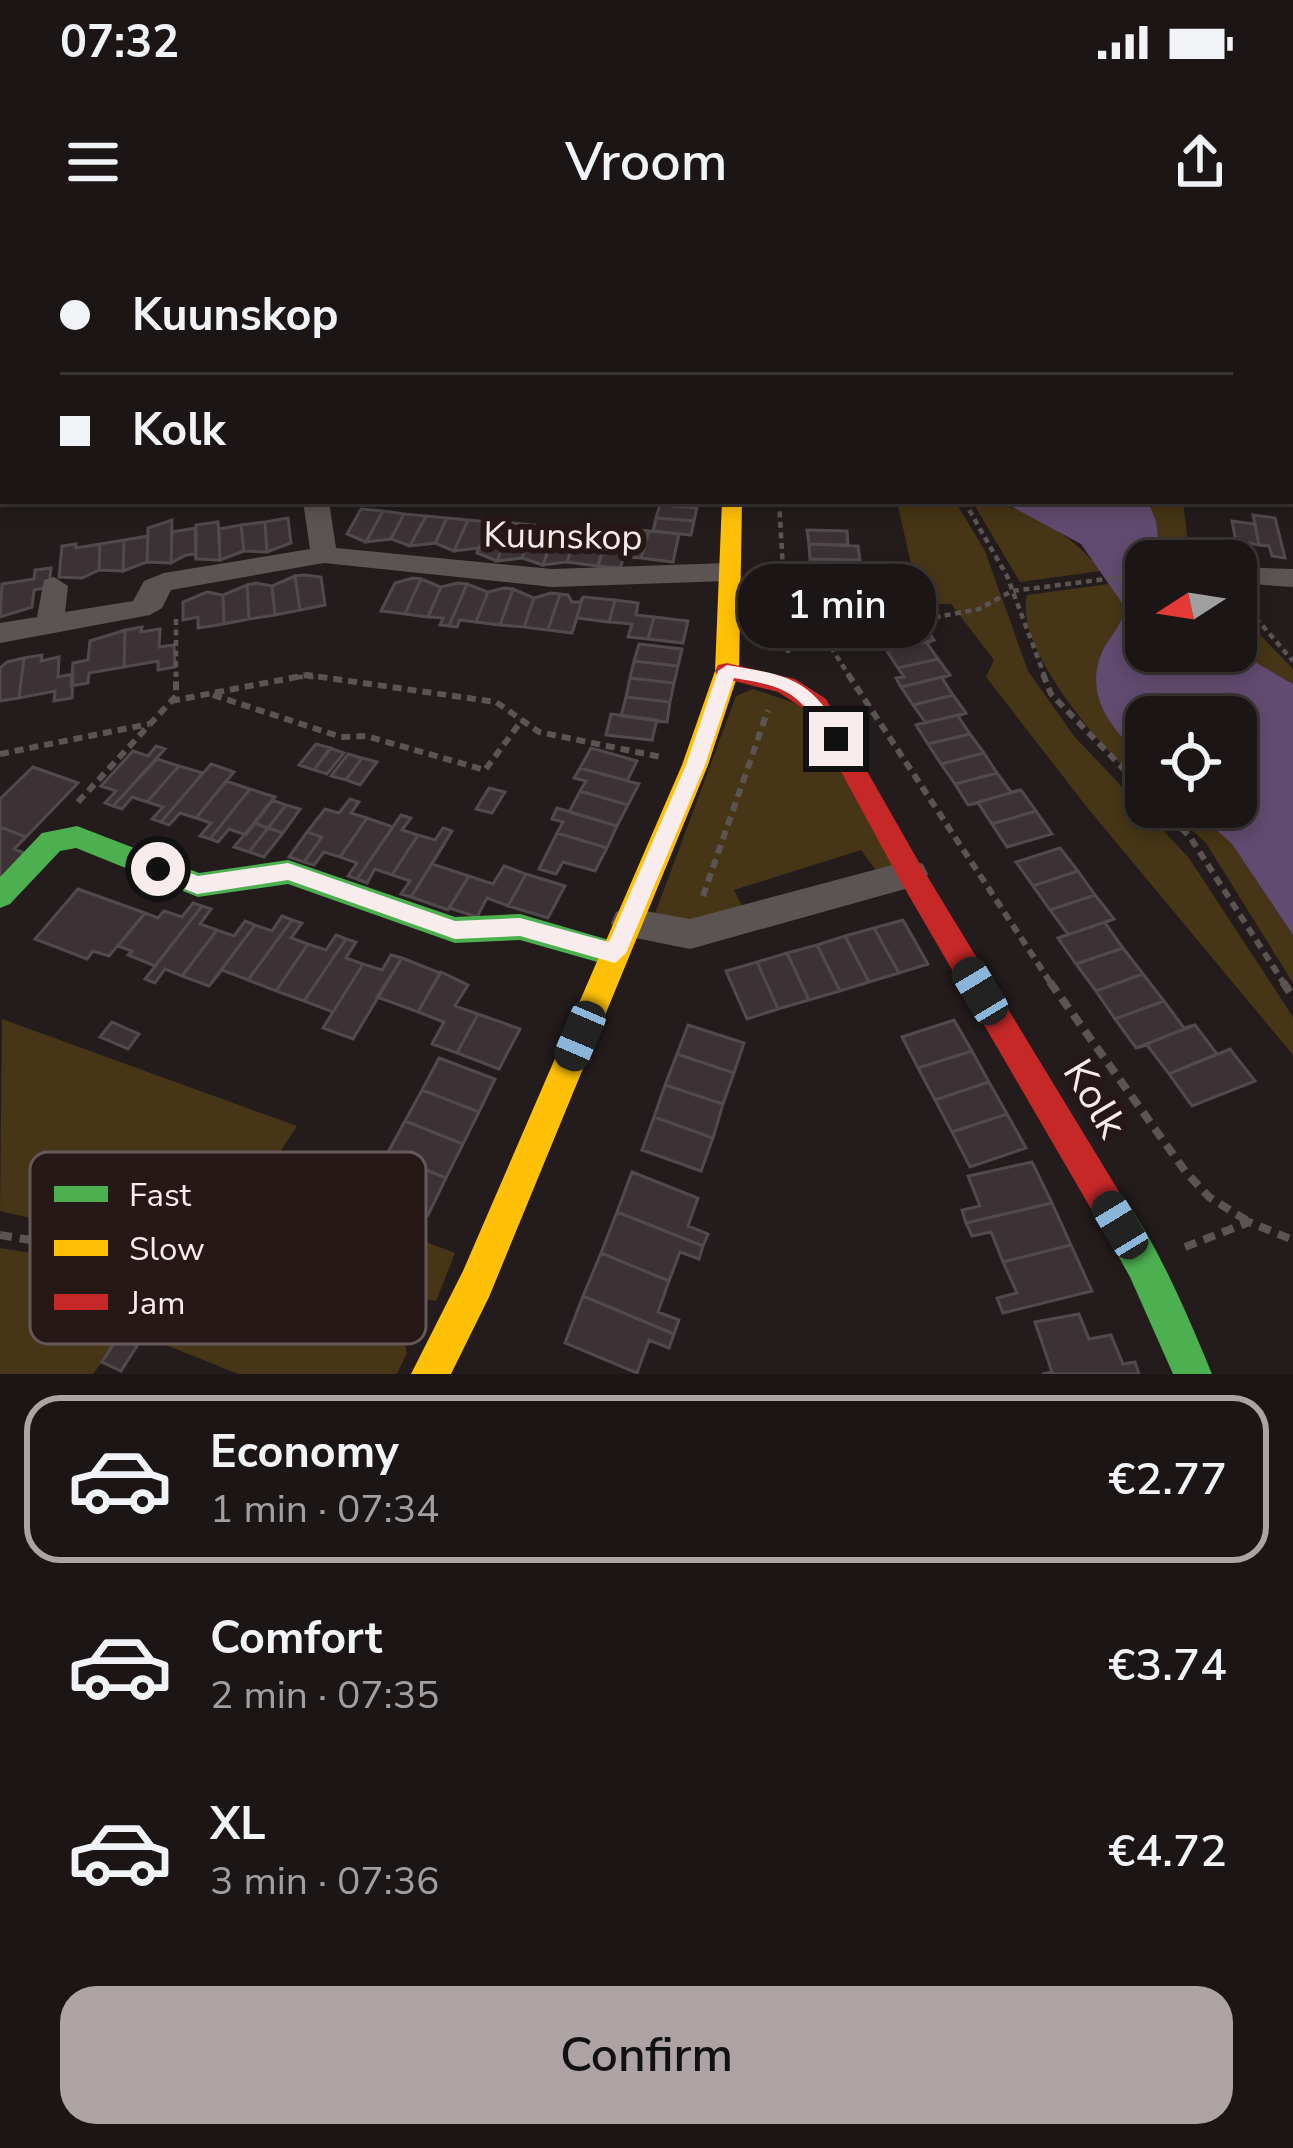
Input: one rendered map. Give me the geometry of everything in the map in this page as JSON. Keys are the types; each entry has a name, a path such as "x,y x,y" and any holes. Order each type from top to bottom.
{"street":[{"path":"316,504 324,555"},
{"path":"430,1374 451,1336 695,765 727,671 732,504"},
{"name":"Kuunskop","path":"0,633 140,610 152,602 154,587 176,580 324,555 552,578 728,572"},
{"path":"1257,583 1293,578"},
{"path":"50,625 53,586"},
{"name":"Kolk","path":"727,671 778,680 798,688 817,706 910,874 1143,1264 1192,1374"},
{"path":"0,896 52,841 77,837 197,885 288,872 455,930 520,927 622,938 690,934 910,874"}],"path":[{"path":"690,934 790,645 779,504"},
{"path":"966,504 1012,590 1051,694 1125,770"},
{"path":"790,645 979,609 1002,601 1012,590 1125,577"},
{"path":"52,841 79,800 176,696 176,580"},
{"path":"1257,612 1293,662"},
{"path":"825,638 1051,982 1185,1171 1209,1197 1293,1240"},
{"path":"171,701 307,674 496,702 539,732 695,765"},
{"path":"209,694 340,737 366,736 485,770 522,720"},
{"path":"0,754 151,724"},
{"path":"1181,828 1293,998"},
{"path":"1143,1264 1250,1222"},
{"path":"0,1235 30,1240"},
{"path":"426,1330 451,1336"}],"shaded area":[{"path":"898,504 957,504 985,551 1028,671 1074,736 1125,790 1125,828 1161,828 1189,858 1293,1017 1293,1055 1086,806 986,677 994,660 951,604 920,604"},
{"path":"974,504 997,504 1044,522 1076,544 1101,571 1020,582"},
{"path":"1007,504 1149,504 1158,540 1125,540 1125,608 1081,544"},
{"path":"1149,504 1183,504 1188,540 1158,540"},
{"path":"1109,584 1125,608 1118,634 1099,656 1125,741 1125,767 1048,671 1026,618 1027,595"},
{"path":"1125,611 1125,672 1257,672 1257,663 1293,684 1293,935 1232,844 1214,828 1257,828 1257,696 1125,696 1125,741 1101,705 1096,676 1101,654"},
{"path":"1257,632 1293,669 1293,684 1257,663"},
{"path":"753,689 803,706 898,871 880,876 861,850 734,890 745,912 680,926 653,919 736,696"},
{"path":"1189,828 1214,828 1232,844 1293,935 1293,983 1206,843"},
{"path":"2,1019 297,1126 280,1152 30,1152 30,1218 0,1211"},
{"path":"426,1242 455,1253 436,1301 426,1299"},
{"path":"0,1248 30,1253 30,1344 115,1344 93,1374 0,1374"},
{"path":"163,1344 405,1344 407,1353 397,1374 238,1374"}],"building":[{"path":"660,505 697,508 694,521 656,518"},
{"path":"361,509 383,511 366,542 347,534"},
{"path":"383,511 404,514 391,539 366,542"},
{"path":"404,514 426,516 410,546 391,539"},
{"path":"1253,515 1275,518 1285,558 1272,556 1269,546 1259,545"},
{"path":"426,516 447,518 435,543 410,546"},
{"path":"288,518 291,543 267,552 265,522"},
{"path":"447,518 468,520 454,551 435,543"},
{"path":"656,518 694,521 691,535 653,531"},
{"path":"172,520 171,563 147,562 148,528"},
{"path":"468,520 490,522 477,553 478,548 454,551"},
{"path":"1232,521 1255,524 1259,545 1257,540 1236,540"},
{"path":"218,522 220,560 196,559 196,525"},
{"path":"265,522 267,552 244,551 241,525"},
{"path":"490,522 489,527 502,528 505,522 512,523 497,561 477,553"},
{"path":"512,523 534,525 522,558 497,561"},
{"path":"241,525 244,551 220,560 219,529"},
{"path":"195,528 196,559 195,554 186,555 171,563 172,532"},
{"path":"630,529 649,531 641,558 624,557 620,568 598,566 604,546 625,548"},
{"path":"807,530 847,531 848,545 809,544"},
{"path":"532,531 554,534 543,565 522,558"},
{"path":"649,531 679,534 673,562 641,558"},
{"path":"554,534 576,536 567,562 543,565"},
{"path":"148,536 147,562 123,571 124,540"},
{"path":"576,536 574,543 604,546 598,566 567,562"},
{"path":"124,540 123,571 99,570 100,544"},
{"path":"76,544 76,548 100,544 99,570 82,578 59,577 62,546"},
{"path":"809,544 858,546 860,560 810,559"},
{"path":"810,559 850,560 852,574 811,573"},
{"path":"51,568 49,587 34,590 32,607 0,617 2,584 34,579 35,570"},
{"path":"811,573 852,574 854,590 812,588"},
{"path":"295,576 321,577 325,605 300,610"},
{"path":"295,576 300,610 275,615 272,586"},
{"path":"421,579 405,614 381,611 395,583"},
{"path":"421,579 441,587 428,617 405,614"},
{"path":"467,584 449,626 440,625 443,618 428,617 441,587"},
{"path":"467,584 488,592 476,622 460,620 457,627 449,626"},
{"path":"247,585 272,586 275,615 249,619"},
{"path":"247,585 249,619 224,624 223,595"},
{"path":"812,588 867,590 869,606 814,604"},
{"path":"513,589 500,625 476,622 488,592"},
{"path":"513,589 534,598 524,627 500,625"},
{"path":"207,592 223,595 224,624 198,628 198,617 183,620 183,602"},
{"path":"560,594 548,630 524,627 534,598"},
{"path":"560,594 568,595 572,602 583,597 572,633 548,630"},
{"path":"583,597 615,600 609,622 577,618 572,633"},
{"path":"615,600 638,603 636,615 654,617 648,639 628,637 632,624 609,622"},
{"path":"814,604 856,605 858,622 845,622 846,628 826,628 826,621 815,620"},
{"path":"654,617 688,621 683,643 648,639"},
{"path":"923,624 934,640 887,651 895,649 884,633"},
{"path":"142,627 141,632 160,629 159,647 174,645 175,667 158,670 158,661 124,667 125,630"},
{"path":"125,630 124,667 89,673 88,683 71,686 73,663 88,660 90,641"},
{"path":"934,640 927,643 938,659 898,668 887,651"},
{"path":"639,644 682,649 678,666 634,661"},
{"path":"42,655 41,661 59,657 58,677 73,674 72,698 54,701 55,691 19,698 24,658"},
{"path":"24,658 19,698 0,701 0,668"},
{"path":"938,659 950,675 901,687 896,678 904,677 898,668"},
{"path":"634,661 678,666 674,683 630,678"},
{"path":"950,675 942,678 953,695 913,705 901,687"},
{"path":"630,678 674,683 670,702 626,697"},
{"path":"953,695 966,713 916,725 925,722 913,705"},
{"path":"626,697 670,702 667,722 621,716"},
{"path":"966,713 958,716 970,734 928,744 916,725"},
{"path":"611,714 657,720 652,740 606,735"},
{"path":"970,734 984,753 941,764 928,744"},
{"path":"316,744 331,748 314,770 299,765"},
{"path":"156,746 165,749 113,806 105,803 116,791 101,786 133,751 148,756"},
{"path":"330,748 344,753 327,774 314,770"},
{"path":"591,748 637,761 627,781 580,768"},
{"path":"984,753 997,773 955,784 941,764"},
{"path":"348,754 362,758 346,780 331,776"},
{"path":"362,758 377,762 360,785 346,780"},
{"path":"157,759 179,766 147,802 132,797 122,809 113,806"},
{"path":"211,764 234,772 196,818 180,813 169,825 161,822"},
{"path":"179,766 203,773 161,822 152,819 163,807 147,802"},
{"path":"33,767 78,783 26,837 0,827 0,799"},
{"path":"580,768 639,784 628,805 580,791 586,781 574,778"},
{"path":"997,773 1011,792 1021,790 968,805 955,784"},
{"path":"226,781 250,789 210,839 200,836 211,823 196,818"},
{"path":"489,788 505,792 492,813 476,809"},
{"path":"250,789 275,797 246,835 229,829 218,842 210,839"},
{"path":"1021,790 1036,811 992,824 978,803 968,805"},
{"path":"580,791 628,805 617,826 569,812"},
{"path":"350,799 359,802 351,813 367,818 340,857 324,852 314,865 304,862 322,837 307,832 325,809 339,813"},
{"path":"272,800 286,805 268,828 254,823"},
{"path":"286,805 300,809 283,833 268,828"},
{"path":"557,808 617,826 607,848 557,833 563,822 552,819"},
{"path":"1036,811 1052,834 1007,847 992,824"},
{"path":"401,815 411,818 402,830 418,835 392,875 375,869 367,883 357,879"},
{"path":"367,818 393,827 357,879 348,876 357,863 340,857"},
{"path":"254,823 268,828 249,852 234,847"},
{"path":"0,827 26,837 14,849 32,856 0,889"},
{"path":"268,828 283,833 264,857 249,852"},
{"path":"443,828 452,831 411,897 401,894 410,881 392,875 418,835 435,840"},
{"path":"307,832 322,837 304,862 289,857"},
{"path":"557,833 607,848 595,871 563,862 556,874 539,869"},
{"path":"445,843 432,864 469,876 448,910 411,897"},
{"path":"1060,848 1078,871 1033,886 1016,862"},
{"path":"504,866 526,874 508,906 487,898 477,917 449,908 469,876 493,884"},
{"path":"1078,871 1095,895 1050,910 1033,886"},
{"path":"526,874 565,886 548,918 508,906"},
{"path":"78,889 145,913 109,956 93,951 87,959 35,939"},
{"path":"1095,895 1114,919 1058,938 1068,934 1050,910"},
{"path":"193,903 202,906 155,966 118,946 145,913 158,918 164,911 182,917"},
{"path":"202,906 211,909 200,924 217,930 182,976 165,969 155,983 145,979"},
{"path":"282,916 292,920 248,980 222,970 209,986 255,925 272,931"},
{"path":"1114,919 1105,923 1123,948 1076,964 1058,938"},
{"path":"292,920 302,923 291,938 308,944 276,991 248,980"},
{"path":"903,920 928,964 899,973 874,928"},
{"path":"245,921 255,925 209,986 182,976 217,930 234,936"},
{"path":"874,928 899,973 869,982 845,936"},
{"path":"336,935 346,939 304,1001 276,991 308,944 326,950"},
{"path":"845,936 869,982 840,991 817,945"},
{"path":"346,939 356,942 346,958 363,964 333,1012 304,1001"},
{"path":"817,945 840,991 809,1000 787,953"},
{"path":"1123,948 1143,974 1096,991 1076,964"},
{"path":"787,953 809,1000 778,1009 757,962"},
{"path":"391,955 402,958 353,1039 323,1028 363,964 382,970"},
{"path":"402,958 440,973 418,1012 377,997"},
{"path":"757,962 778,1009 747,1019 726,971"},
{"path":"441,972 468,985 455,1006 478,1014 457,1053 432,1044 444,1022 418,1012"},
{"path":"1143,974 1164,1001 1115,1019 1096,991"},
{"path":"1164,1001 1184,1028 1195,1025 1136,1048 1115,1019"},
{"path":"478,1014 520,1029 499,1069 457,1053"},
{"path":"954,1020 972,1051 918,1068 902,1037"},
{"path":"112,1022 139,1034 128,1049 100,1037"},
{"path":"688,1025 744,1043 734,1073 677,1054"},
{"path":"1195,1025 1217,1054 1169,1074 1147,1045 1136,1048"},
{"path":"1230,1049 1255,1081 1192,1106 1169,1074"},
{"path":"972,1051 989,1082 935,1100 918,1068"},
{"path":"677,1054 734,1073 723,1104 665,1085"},
{"path":"439,1058 495,1079 479,1112 422,1090"},
{"path":"989,1082 1007,1114 952,1132 935,1100"},
{"path":"665,1085 723,1104 713,1138 654,1117"},
{"path":"422,1090 479,1112 463,1144 405,1121"},
{"path":"1007,1114 1026,1148 970,1167 952,1132"},
{"path":"654,1117 713,1138 701,1171 642,1150"},
{"path":"405,1121 463,1144 446,1178 426,1170 426,1152 388,1152"},
{"path":"1032,1162 1052,1203 966,1223 962,1210 980,1206 968,1176"},
{"path":"426,1170 446,1178 426,1214"},
{"path":"632,1172 698,1198 688,1226 708,1234 703,1246 617,1212"},
{"path":"1052,1203 1071,1245 1003,1262 991,1232 972,1236 966,1223"},
{"path":"617,1212 703,1246 699,1259 680,1252 669,1281 601,1253"},
{"path":"1071,1245 1092,1291 1003,1313 997,1298 1017,1293 1003,1262"},
{"path":"601,1253 669,1281 658,1312 679,1320 674,1334 583,1296"},
{"path":"583,1296 674,1334 669,1348 649,1340 637,1373 565,1343"},
{"path":"1079,1314 1089,1339 1111,1335 1123,1364 1135,1362 1139,1374 1042,1374 1052,1372 1035,1322"},
{"path":"114,1344 137,1346 121,1371 102,1362"}],"traffic: fast":[{"path":"0,896 52,841 77,837 198,885 288,872 455,930 520,927 615,954"},
{"path":"1106,1202 1143,1264 1193,1374"}],"traffic: slow":[{"path":"430,1374 476,1284 695,765 727,671 732,504"}],"traffic: jam":[{"path":"727,671 786,685 817,705 911,874 1106,1202"}],"route":[{"path":"158,869 197,885 288,872 455,930 520,927 615,953 695,765 727,671 798,688 817,706 836,739"}]}
